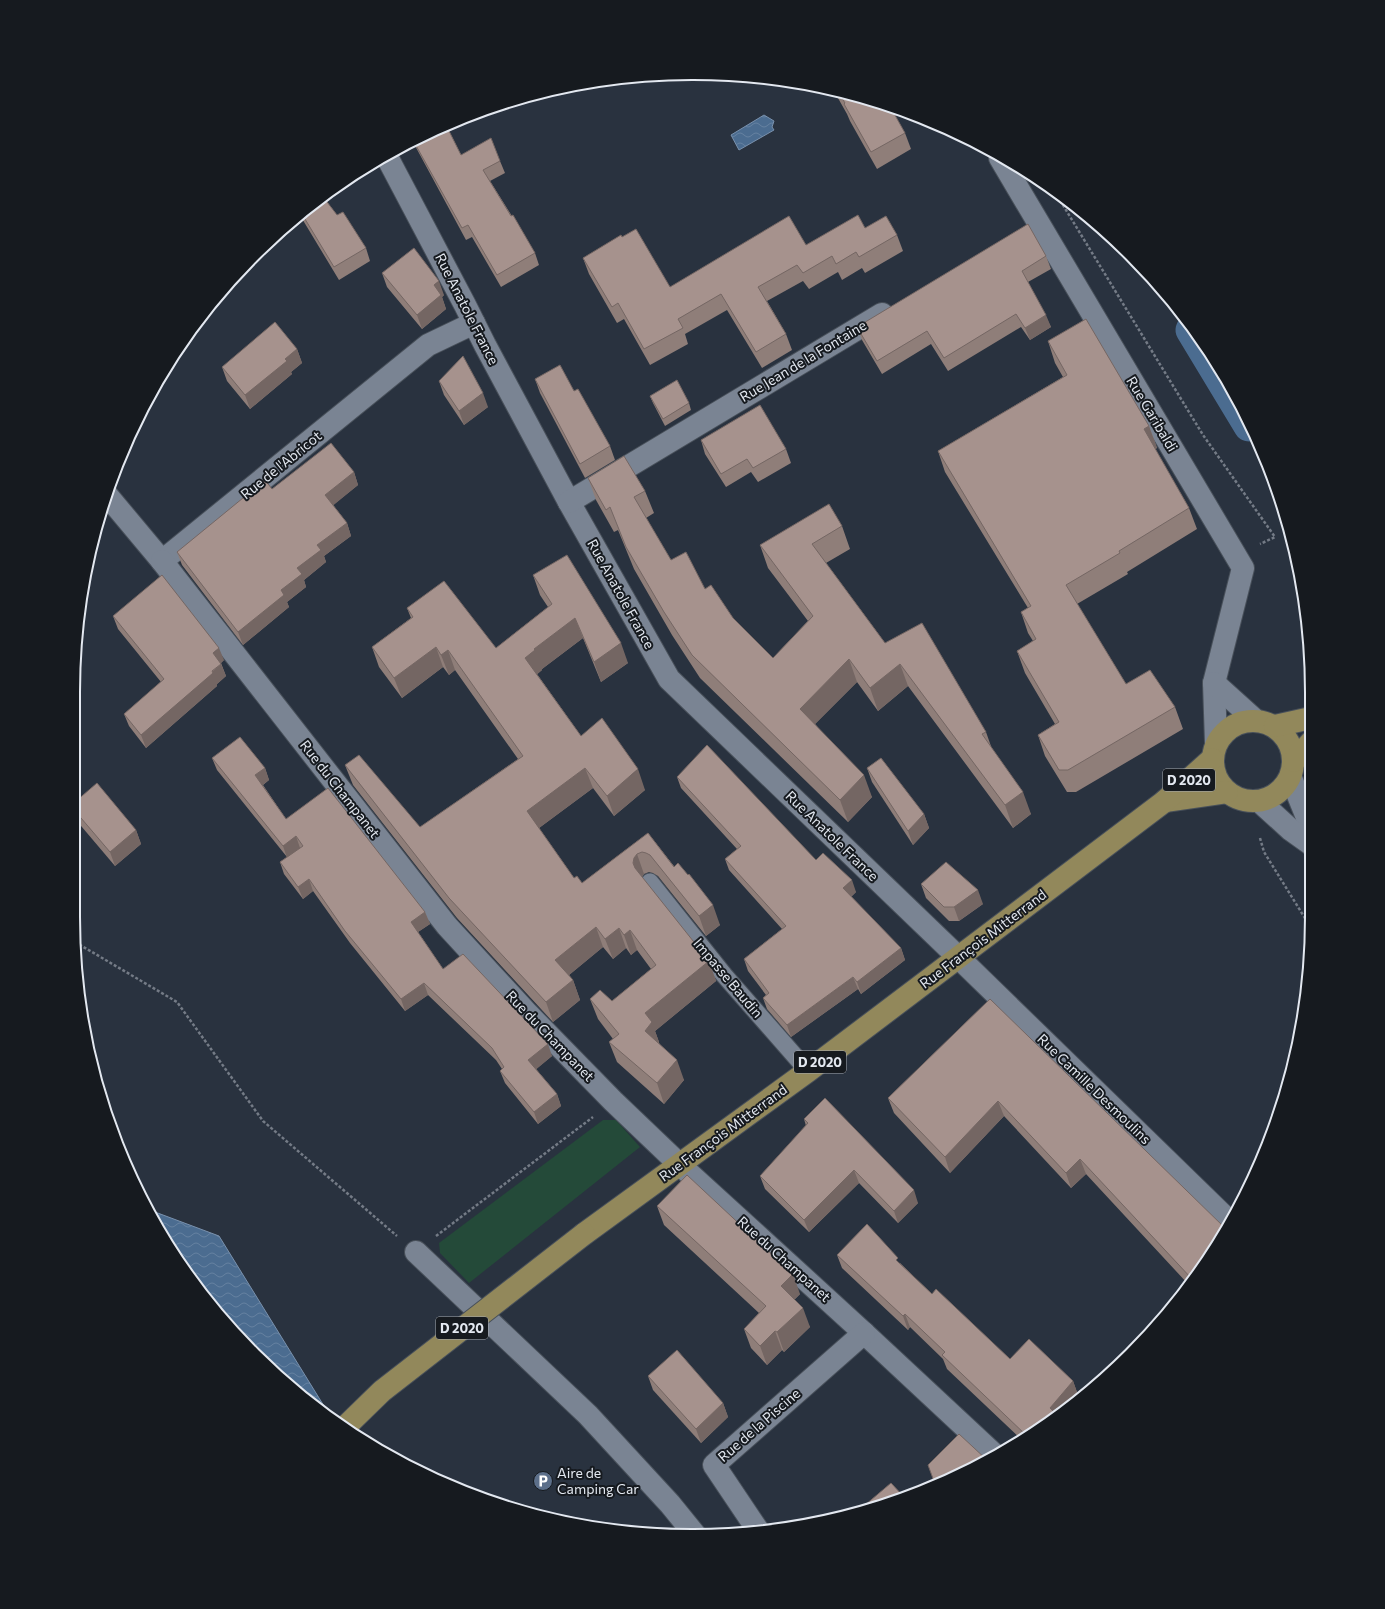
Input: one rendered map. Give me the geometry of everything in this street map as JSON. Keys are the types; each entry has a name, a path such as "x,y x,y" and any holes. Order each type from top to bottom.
{"main road":[{"path":"1305,719 1232,726 1214,751 1216,777 1227,792 1242,800 1260,801 1278,794 1305,751"},
{"path":"1265,723 1289,741 1292,770"},
{"name":"Rue François Mitterrand","path":"349,1423 382,1391 584,1234 808,1071 1165,801 1214,751"},
{"name":"Rue François Mitterrand","path":"1165,801 1227,792"}],"street":[{"name":"Rue Anatole France","path":"389,160 569,502 669,679 958,957"},
{"name":"Rue Garibaldi","path":"1005,165 1243,568 1214,683 1214,751"},
{"path":"1017,233 1038,220"},
{"name":"Rue Jean de la Fontaine","path":"569,502 902,302"},
{"name":"Rue de l'Abricot","path":"162,561 428,345 474,323"},
{"path":"112,501 162,561"},
{"name":"Rue du Champanet","path":"162,561 447,926 527,1013 613,1101 680,1165 991,1451"},
{"path":"1214,683 1265,723"},
{"path":"1292,770 1305,809"},
{"path":"1260,801 1291,830 1305,840"},
{"name":"Rue Camille Desmoulins","path":"958,957 1226,1218"},
{"path":"416,1252 588,1415 670,1504 690,1529"},
{"name":"Rue de la Piscine","path":"755,1526 714,1465 864,1333"}],"lane":[{"name":"Impasse Baudin","path":"650,882 724,975 808,1071"}],"path":[{"path":"1063,206 1203,435 1275,537 1236,556"},
{"path":"1264,852 1305,918"},
{"path":"81,946 177,1002 263,1122 416,1252 613,1101"}],"green space":[{"path":"603,1120 616,1120 640,1147 469,1283 440,1253 439,1243"}],"water":[{"path":"764,115 774,121 772,127 774,130 739,150 731,135"},
{"path":"156,1213 219,1236 323,1404 259,1350 232,1320 183,1257"}],"building":[{"path":"842,99 895,115 905,133 871,152 844,104 845,103"},
{"path":"449,131 461,155 491,138 500,161 483,170 511,216 513,215 535,253 497,275 468,225 462,228 416,146"},
{"path":"327,202 337,215 343,212 366,248 334,267 305,219"},
{"path":"858,215 865,228 886,216 897,235 859,257 856,252 836,264 832,256 803,273 797,265 758,287 786,334 756,352 721,294 678,319 683,328 644,349 618,303 612,307 583,258 621,235 622,237 636,229 670,287 789,216 806,245"},
{"path":"1028,224 1046,256 1022,271 1046,315 1025,328 1016,314 944,358 927,331 877,361 857,327"},
{"path":"414,248 439,281 434,285 441,295 417,315 382,273"},
{"path":"1086,319 1149,426 1144,429 1189,508 1119,551 1120,553 1066,585 1126,684 1150,670 1175,707 1068,770 1059,770 1038,735 1059,722 1017,651 1036,639 1021,612 1031,606 938,451 1067,375 1048,341"},
{"path":"275,322 297,349 285,359 287,361 245,395 222,367"},
{"path":"463,356 483,393 459,411 439,381"},
{"path":"560,365 574,391 578,389 610,446 580,464 535,379"},
{"path":"677,380 689,403 663,419 650,396"},
{"path":"760,405 786,449 753,468 747,459 721,474 701,440"},
{"path":"331,443 354,472 325,495 347,523 317,545 321,550 297,568 302,574 281,590 284,595 238,632 177,552 265,480 272,489"},
{"path":"624,456 645,491 634,497 671,560 686,552 705,589 711,585 733,618 773,658 813,616 760,545 829,504 842,526 812,544 885,643 922,623 986,732 982,734 1023,792 1005,805 900,664 870,688 849,659 800,709 864,775 840,800 692,655 664,612 626,547 610,507 606,510 588,478"},
{"path":"567,555 621,643 594,662 575,618 534,649 535,650 525,658 581,736 602,718 638,769 607,796 585,768 527,811 574,878 577,876 582,883 648,833 674,867 678,863 688,875 689,874 713,905 699,916 650,855 642,852 637,854 634,858 633,863 635,868 709,961 645,1013 652,1022 645,1031 677,1060 657,1083 609,1042 619,1034 590,999 600,990 612,1001 656,965 630,930 624,935 619,928 605,939 596,927 555,960 573,980 546,1002 449,898 345,765 359,755 420,827 523,756 448,650 441,655 436,647 394,678 372,647 413,617 407,608 444,581 496,648 552,604 533,575"},
{"path":"162,575 219,648 213,653 221,664 212,671 213,673 141,735 124,714 164,679 113,616"},
{"path":"240,737 265,768 255,775 286,819 328,788 425,912 411,922 443,969 463,954 548,1044 528,1060 557,1094 534,1112 500,1071 504,1067 492,1048 424,983 401,999 345,931 309,879 298,887 280,862 303,846 296,836 283,846 212,758"},
{"path":"707,745 816,860 823,853 852,880 843,888 901,948 857,982 853,977 787,1025 763,998 769,993 744,959 786,926 725,859 741,846 677,777"},
{"path":"881,758 924,814 908,831 867,768"},
{"path":"97,783 136,830 110,852 80,817 80,798"},
{"path":"946,862 978,890 954,907 944,907 921,884"},
{"path":"990,999 1222,1225 1202,1257 1188,1275 1080,1159 1066,1173 998,1101 945,1157 888,1098"},
{"path":"825,1098 914,1190 894,1211 854,1170 804,1220 760,1176 808,1123 804,1119"},
{"path":"687,1175 793,1274 781,1286 803,1308 777,1332 775,1331 760,1346 744,1329 766,1306 657,1206"},
{"path":"867,1224 898,1258 896,1260 932,1294 936,1289 1010,1359 1029,1339 1073,1381 1050,1408 1053,1411 1023,1432 942,1355 945,1352 905,1314 903,1316 837,1255"},
{"path":"677,1350 723,1403 696,1429 648,1376"},
{"path":"959,1434 982,1456 933,1479 928,1465"},
{"path":"891,1483 899,1492 889,1496 868,1503"}],"place":[{"name":"Aire de Camping Car","path":"543,1481"}]}
